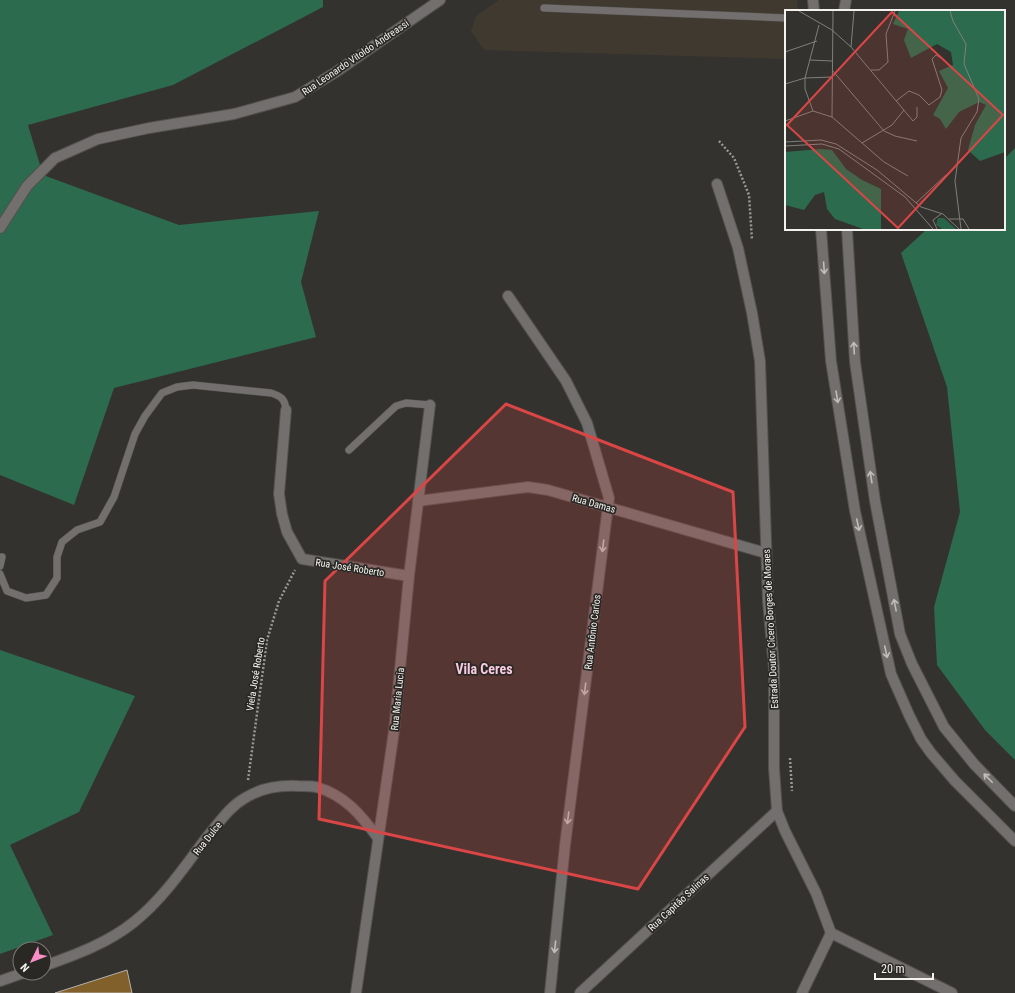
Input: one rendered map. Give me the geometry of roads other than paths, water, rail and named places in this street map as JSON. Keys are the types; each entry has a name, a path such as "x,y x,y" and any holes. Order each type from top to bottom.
{"street":[{"name":"Rua Leonardo Vitoldo Andreassi","path":"0,228 27,186 55,158 98,139 149,128 234,114 295,97 336,72 440,0"},
{"path":"813,0 814,10"},
{"path":"844,10 846,0"},
{"name":"Estrada Doutor Cícero Borges de Moraes","path":"717,184 738,248 752,313 760,361 768,601 774,668 774,768 777,811 785,831 816,893 831,933"},
{"path":"821,230 832,369 855,511 891,674 921,739 931,753 954,781 1015,841"},
{"path":"847,230 855,362 875,501 900,634 912,664 944,726 974,764 1015,806"},
{"name":"Rua Antônio Carlos","path":"508,296 566,381 587,423 609,498 565,845 550,993"},
{"name":"Rua Maria Lucia","path":"356,993 394,731 409,576 430,405"},
{"name":"Rua José Roberto","path":"286,410 279,494 282,514 288,532 302,560 409,576"},
{"name":"Rua Damas","path":"418,501 528,487 548,490 766,553"},
{"name":"Rua Dulce","path":"52,963 73,956 99,943 134,922 162,895 228,811 245,797 263,790 282,785 315,787 339,796 359,812 378,838"},
{"name":"Rua Capitão Salinas","path":"582,992 777,811"},
{"path":"802,993 831,933 952,993"},
{"path":"0,981 12,977"}],"lane":[{"path":"544,8 785,18"},
{"path":"0,574 7,591 26,598 46,595 57,578 57,557 62,542 77,530 100,522 114,497 135,434 145,416 162,393 177,387 193,385 271,393 280,396 285,402 286,410"},
{"path":"349,450 396,406 406,403 430,405"},
{"path":"0,566 2,557"}],"district":[{"name":"Vila Ceres","path":"484,669"}]}
